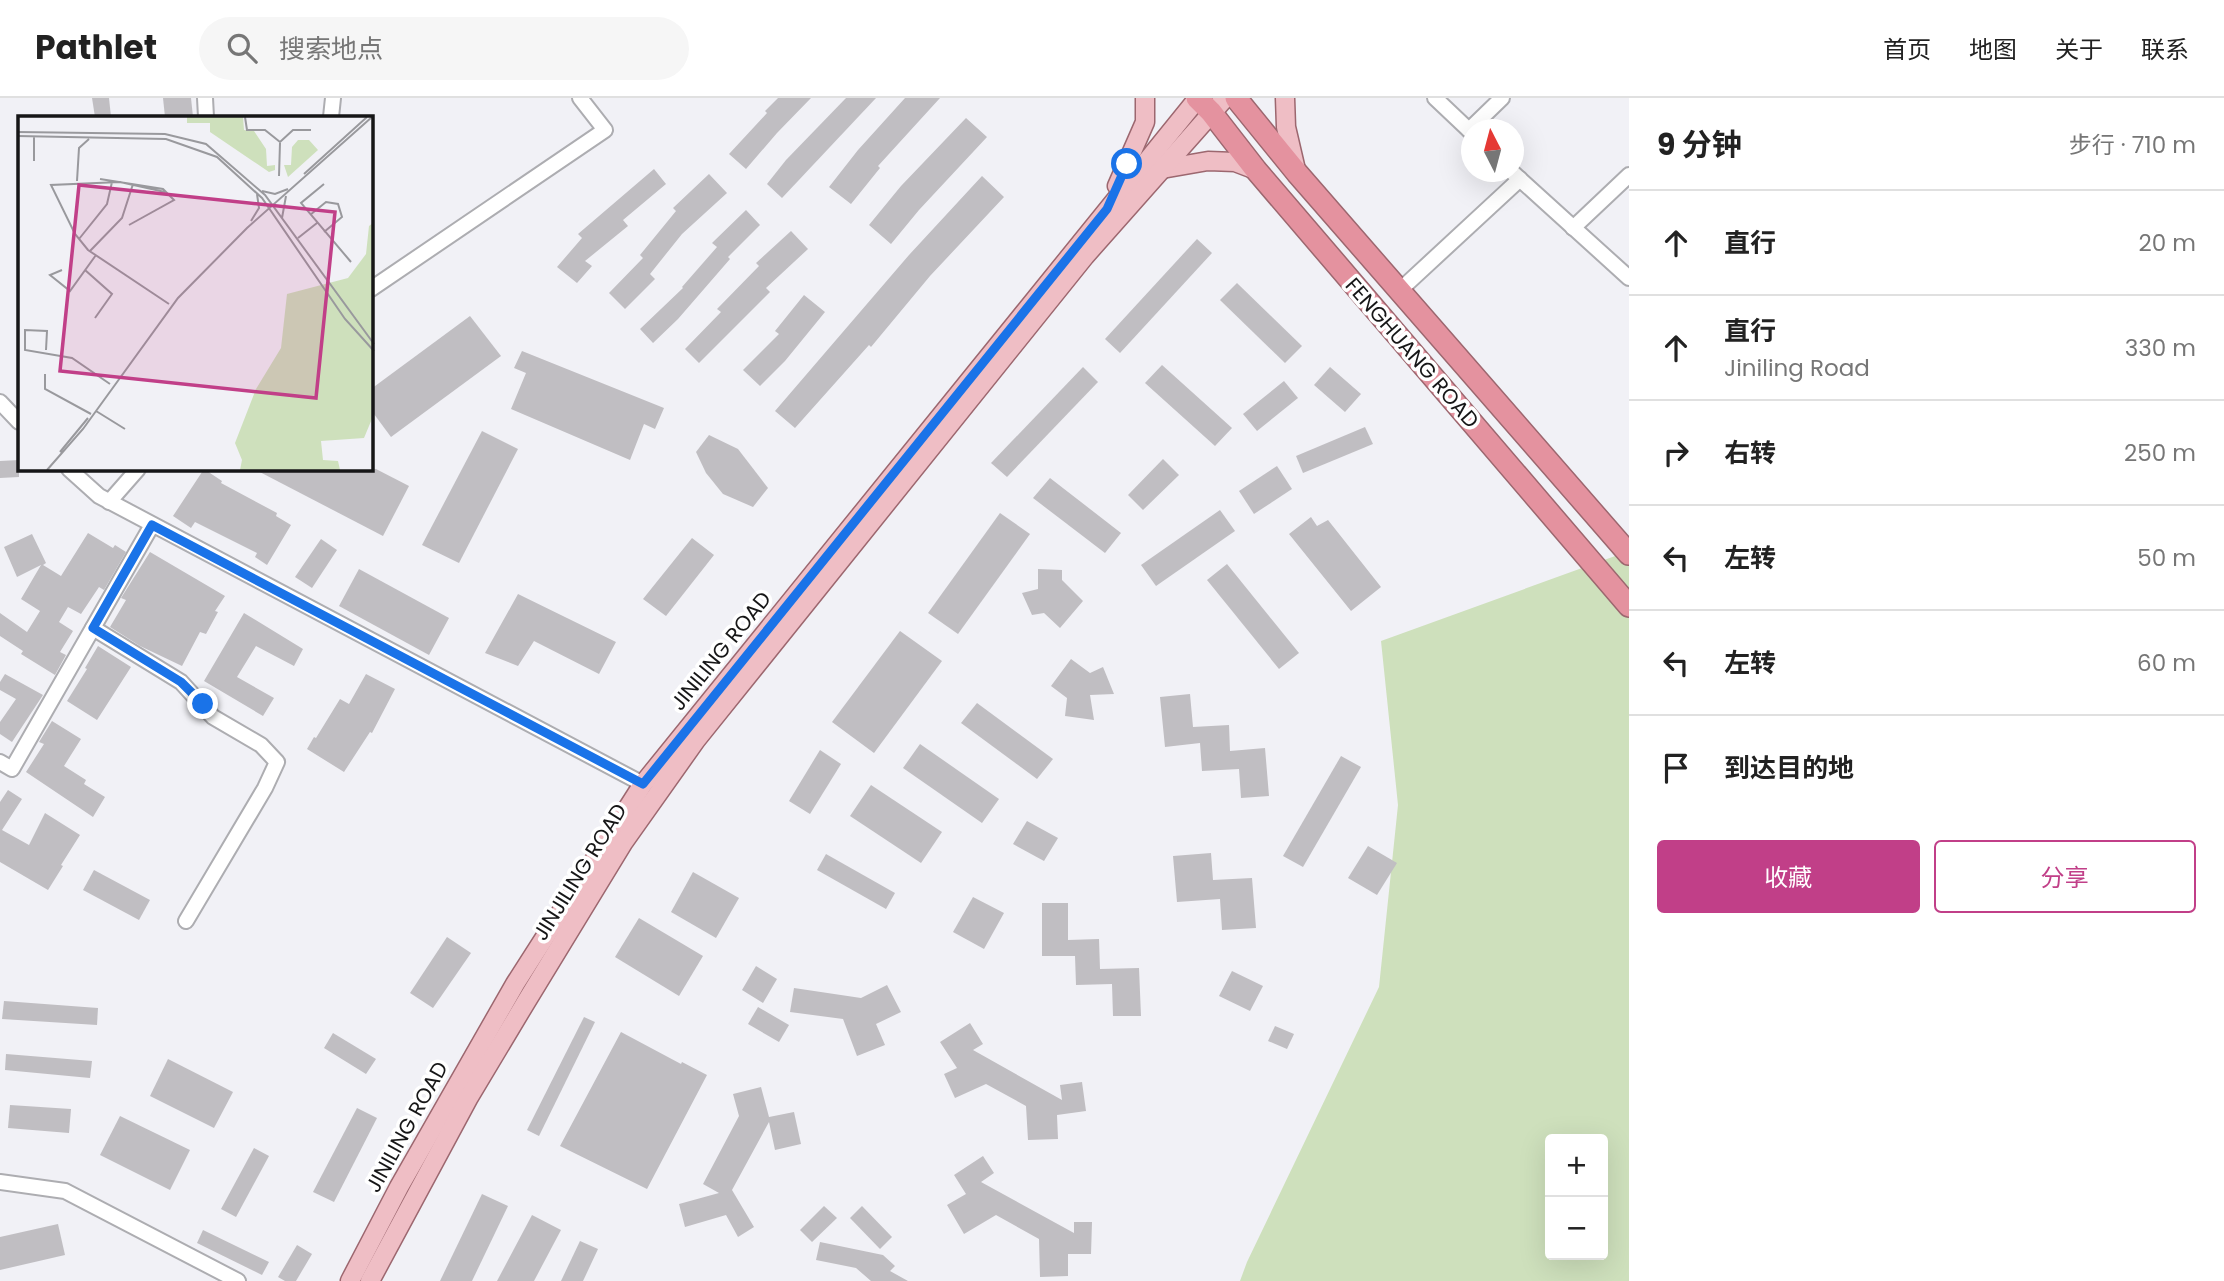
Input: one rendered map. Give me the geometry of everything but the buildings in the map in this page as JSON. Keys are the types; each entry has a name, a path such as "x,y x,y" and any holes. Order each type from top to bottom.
{"highway":[{"name":"FENGHUANG ROAD","path":"1236,98 1297,173 1629,554"},
{"name":"FENGHUANG ROAD","path":"1206,101 1256,170 1629,606"}],"main road":[{"path":"1107,209 1145,122 1145,98"},
{"path":"1285,98 1286,127 1297,173"},
{"name":"JINILING ROAD","path":"350,1281 399,1187 514,984 643,784 1107,209 1206,101"},
{"name":"JINJILING ROAD","path":"370,1281 469,1097 631,831 696,740 1085,256 1162,169 1206,101"},
{"path":"1162,169 1208,161 1236,162 1256,170"}],"street":[{"path":"205,98 206,116"},
{"path":"331,116 332,98"},
{"path":"373,288 605,130 580,98"},
{"path":"1435,98 1461,123"},
{"path":"1482,119 1502,98"},
{"path":"1573,228 1629,175"},
{"path":"1399,291 1509,182"},
{"path":"1524,182 1629,278"},
{"path":"0,402 18,421"},
{"path":"71,471 109,502 643,784"},
{"path":"109,502 136,471"},
{"path":"0,762 12,769 152,525"},
{"path":"93,628 181,682 213,717 261,745 277,762 265,788 186,921"},
{"path":"0,1182 65,1191 239,1281"}],"green space":[{"path":"1629,551 1629,1281 1240,1281 1379,987 1398,805 1381,641"}],"route":[{"path":"203,704 181,682 93,628 152,525 643,784 1107,209 1127,164"}]}
